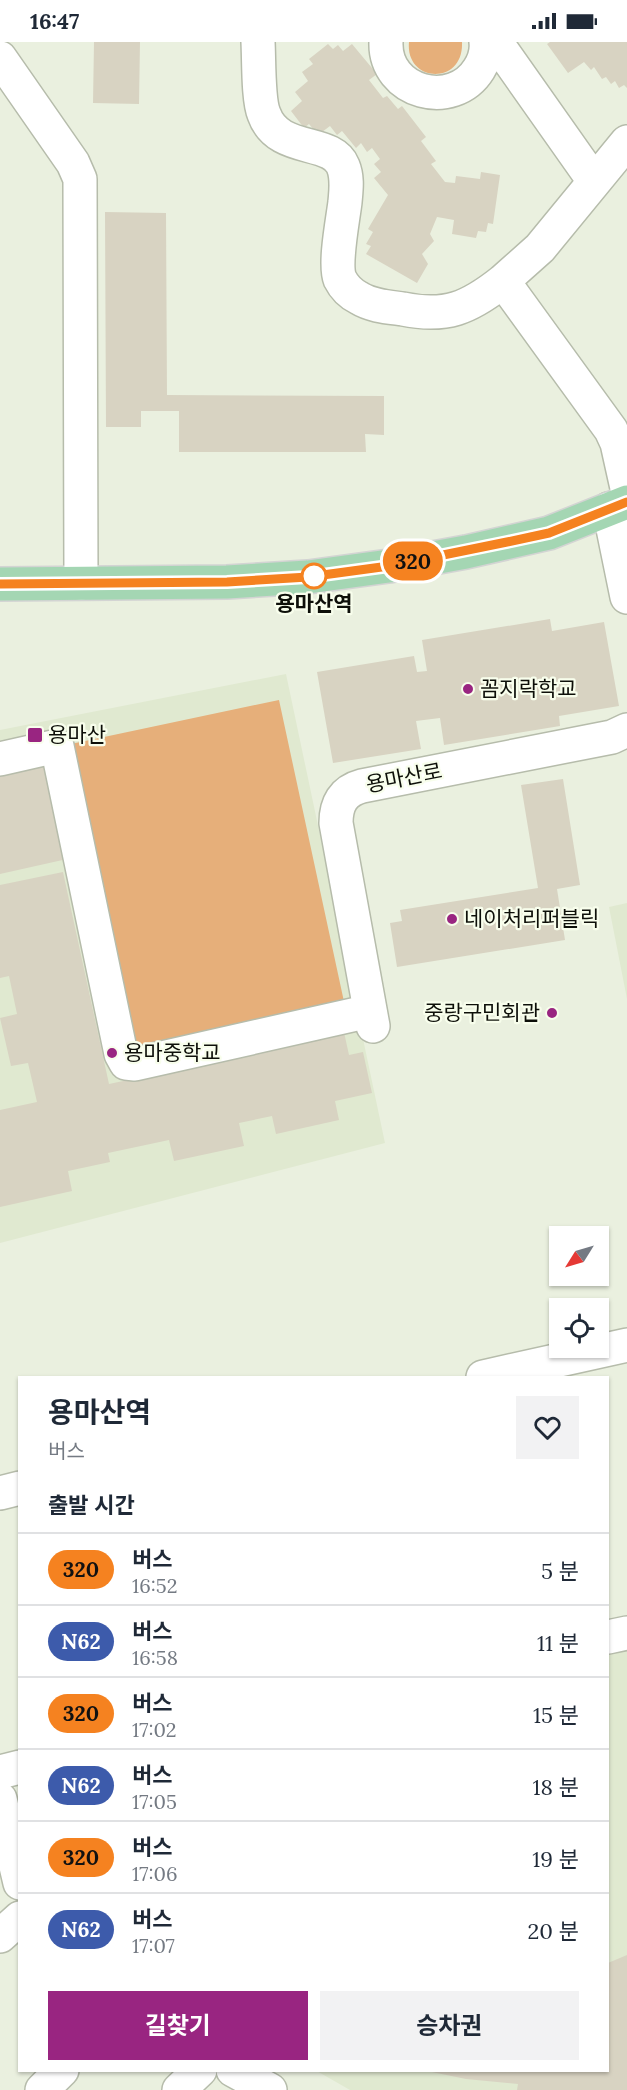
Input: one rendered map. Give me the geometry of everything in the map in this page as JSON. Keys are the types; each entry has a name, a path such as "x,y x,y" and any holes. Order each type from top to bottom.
{"main road":[{"path":"0,584 238,581 308,577 466,552 549,533 621,500"}],"street":[{"path":"258,42 262,112 272,129 286,139 334,154 344,166 346,184 338,265 341,281 352,294 370,303 426,313 442,312 468,305 503,281 540,248 627,142"},
{"path":"386,42 390,65 400,79 414,89 430,93 446,93 462,87 474,76 483,62 486,42"},
{"path":"496,42 594,181"},
{"path":"0,58 73,163 80,179 81,583"},
{"path":"503,281 617,443 627,597"},
{"name":"용마산로","path":"0,759 57,746 121,1054 126,1062 135,1064 372,1019 336,823 339,803 344,795 353,788 612,737 627,730"},
{"path":"492,1376 544,1370 627,1345"},
{"path":"0,1493 18,1488"},
{"path":"609,1637 627,1633"},
{"path":"0,1772 18,1768"},
{"path":"0,1799 18,1875"},
{"path":"0,1936 18,1920"},
{"path":"42,2090 61,2072"},
{"path":"179,2090 198,2072"},
{"path":"237,2072 270,2090"}],"shaded area":[{"path":"409,42 462,42 460,56 454,66 445,72 435,74 425,72 416,65 410,56"},
{"name":"용마중학교","path":"286,674 385,1143 0,1243 0,730"},
{"path":"279,700 346,1011 137,1055 71,744"},
{"path":"627,903 627,999 609,907"},
{"path":"627,1649 627,2090 350,2090 318,2072 609,2072 609,1653"}],"building":[{"path":"94,42 140,42 139,104 93,103"},
{"path":"550,42 627,42 627,88 624,85 619,88 615,81 611,84 606,77 602,79 594,67 591,70 584,62 568,73 547,44"},
{"path":"328,44 333,49 338,45 343,51 352,44 377,74 369,80 383,98 387,96 398,109 402,106 426,137 421,141 436,161 431,164 445,182 455,183 456,176 480,179 481,172 500,175 493,224 488,223 486,232 478,231 476,238 452,234 454,220 437,217 430,234 434,241 422,254 428,264 417,283 366,254 371,246 366,244 373,232 368,229 388,195 374,178 381,172 374,164 380,159 372,148 367,152 361,143 356,148 342,131 337,135 330,126 318,135 309,124 304,128 291,111 302,101 295,92 308,81 302,72 313,64 309,59"},
{"path":"105,212 166,213 167,395 384,396 384,435 365,434 366,452 179,452 179,411 141,411 141,427 106,427"},
{"name":"꼼지락학교","path":"550,619 552,631 604,622 619,706 559,716 560,726 444,745 440,718 416,721 421,749 333,763 317,672 414,656 417,672 427,671 422,640"},
{"path":"53,759 76,857 0,874 0,771"},
{"path":"563,779 580,885 557,889 565,940 397,967 390,923 402,921 400,910 538,888 521,785"},
{"path":"63,872 109,1084 323,1039 321,1028 342,1023 349,1055 363,1052 372,1093 335,1101 339,1120 276,1134 272,1116 239,1123 244,1146 174,1161 169,1140 108,1153 110,1162 68,1171 72,1191 0,1207 0,1110 37,1102 28,1063 11,1066 0,1018 17,1014 9,976 0,978 0,885"},
{"path":"627,1955 627,2090 517,2090 518,2084 466,2079 432,2072 609,2072 609,1963"}],"bus line":[{"name":"320","path":"0,584 227,582 308,577 466,552 549,533 627,502"}],"place":[{"name":"용마산역","path":"314,576"},
{"name":"꼼지락학교","path":"468,689"},
{"name":"용마산","path":"35,735"},
{"name":"네이처리퍼블릭","path":"452,919"},
{"name":"중랑구민회관","path":"552,1013"},
{"name":"용마중학교","path":"112,1053"}]}
